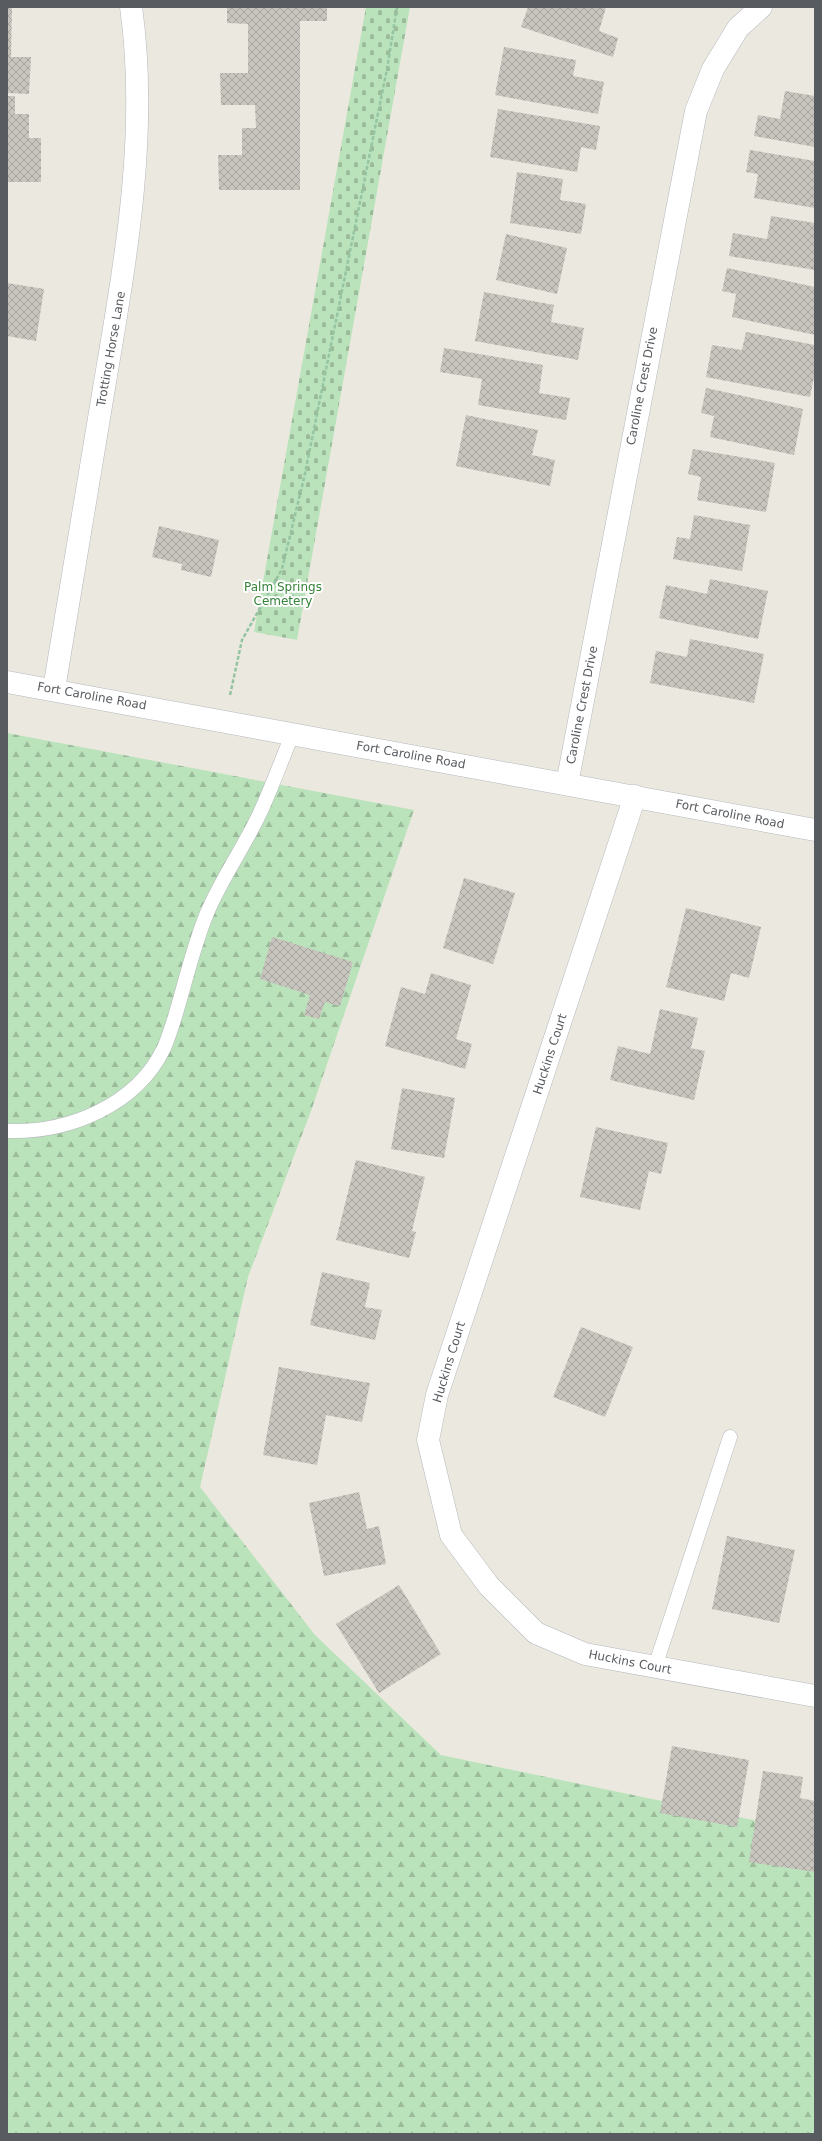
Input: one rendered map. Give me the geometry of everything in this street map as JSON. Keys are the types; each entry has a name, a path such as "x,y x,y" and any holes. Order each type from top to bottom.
{"street":[{"name":"Trotting Horse Lane","path":"54,689 128,251 136,126 136,48 131,7"},
{"name":"Caroline Crest Drive","path":"567,784 696,111 713,69 738,28 760,7"},
{"name":"Fort Caroline Road","path":"7,682 54,689 815,830"},
{"name":"Huckins Court","path":"634,796 437,1395 428,1440 451,1535 488,1586 536,1633 585,1654 815,1696"}],"lane":[{"path":"7,1131 36,1129 74,1121 97,1114 117,1102 146,1076 164,1048 200,929 214,897 237,859 259,816 293,733"},
{"path":"655,1667 730,1437"}],"path":[{"path":"225,721 242,640 282,569 302,486 387,69 397,7"}],"green space":[{"name":"Palm Springs Cemetery","path":"366,7 410,7 297,640 254,632"},
{"path":"7,733 414,810 311,1111 248,1277 200,1487 315,1635 441,1755 815,1833 815,2134 7,2134"}],"building":[{"path":"7,7 12,7 11,57 31,57 29,94 7,93"},
{"path":"227,7 327,7 327,21 300,21 300,190 219,190 218,155 242,155 242,128 256,128 255,105 221,105 220,73 248,73 248,24 227,23"},
{"path":"528,7 606,7 599,31 618,38 613,57 521,27"},
{"path":"504,47 576,60 573,76 604,82 598,114 495,95"},
{"path":"785,91 815,96 815,147 754,136 758,115 780,119"},
{"path":"7,96 15,96 15,114 29,114 29,138 41,138 41,182 7,182"},
{"path":"498,109 600,126 596,150 581,147 577,172 490,157"},
{"path":"750,150 815,161 815,208 754,198 758,174 746,172"},
{"path":"517,172 563,179 560,200 586,204 581,234 510,223"},
{"path":"771,216 815,223 815,270 729,256 733,233 767,239"},
{"path":"506,234 567,248 557,294 496,280"},
{"path":"727,268 815,287 815,335 732,317 736,294 722,291"},
{"path":"7,283 44,289 36,341 7,336"},
{"path":"484,292 554,305 551,322 584,328 578,360 475,341"},
{"path":"746,332 815,345 815,372 810,397 706,377 712,345 742,350"},
{"path":"444,348 543,365 539,393 570,398 566,420 478,405 482,379 440,372"},
{"path":"706,388 803,409 794,455 710,437 714,416 701,413"},
{"path":"466,415 538,430 532,455 555,460 550,486 456,466"},
{"path":"693,449 775,463 766,512 697,500 701,477 688,474"},
{"path":"694,515 750,525 742,571 673,559 677,537 690,539"},
{"path":"159,526 219,540 211,577 181,570 182,564 152,557"},
{"path":"710,579 768,591 758,639 659,618 666,585 707,594"},
{"path":"690,639 764,654 754,703 650,683 656,651 687,657"},
{"path":"464,878 515,893 493,964 443,948"},
{"path":"686,908 761,927 749,978 731,973 724,1001 666,987"},
{"path":"272,937 353,962 340,1006 325,1002 319,1019 304,1015 310,995 260,979"},
{"path":"431,973 471,985 456,1039 472,1044 465,1069 385,1046 401,987 425,994"},
{"path":"660,1009 698,1018 691,1048 705,1051 694,1100 610,1080 618,1046 650,1054"},
{"path":"402,1088 455,1098 444,1158 391,1149"},
{"path":"596,1127 668,1143 661,1174 649,1171 640,1210 580,1197"},
{"path":"356,1160 425,1177 412,1231 416,1232 409,1258 336,1240"},
{"path":"322,1272 370,1283 365,1307 382,1310 375,1340 310,1325"},
{"path":"581,1327 633,1347 605,1417 553,1397"},
{"path":"279,1367 370,1383 362,1422 326,1415 317,1465 263,1455"},
{"path":"359,1492 367,1529 379,1526 386,1564 324,1576 309,1503"},
{"path":"727,1536 795,1550 779,1623 712,1609"},
{"path":"399,1585 441,1654 379,1693 336,1624"},
{"path":"672,1746 749,1760 737,1827 660,1813"},
{"path":"763,1771 803,1777 800,1798 815,1801 815,1872 749,1862"}]}
